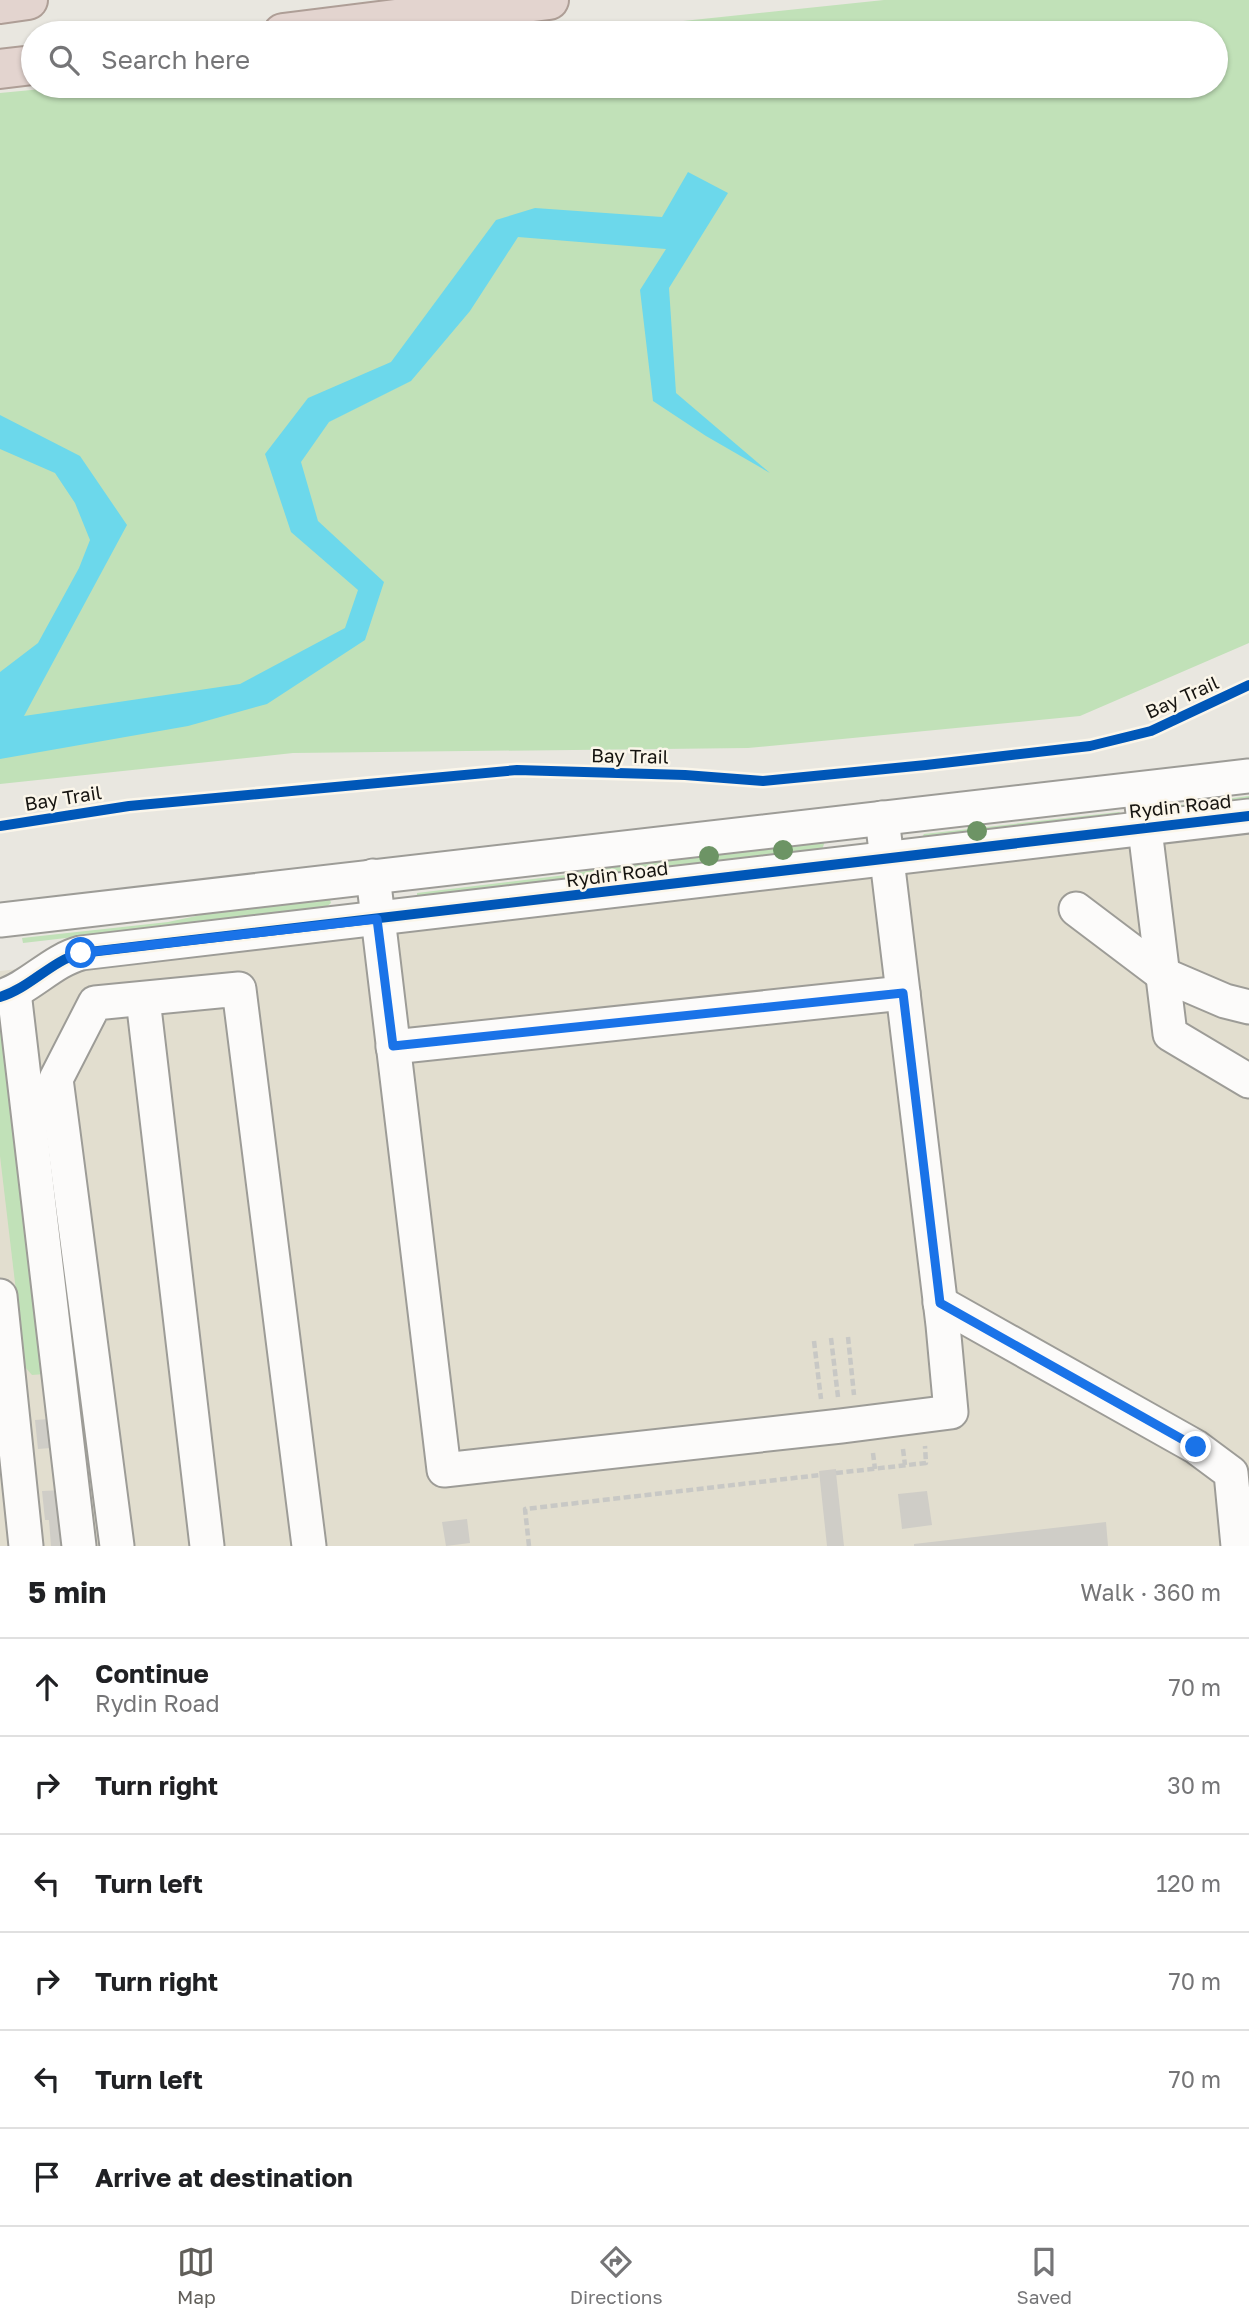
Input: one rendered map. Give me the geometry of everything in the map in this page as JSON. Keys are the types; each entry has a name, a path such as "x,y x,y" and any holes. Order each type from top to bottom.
{"highway":[{"path":"0,4 28,0"},
{"path":"380,21 549,0"},
{"path":"0,69 21,66"}],"street":[{"name":"Rydin Road","path":"0,920 1249,776"},
{"path":"1140,790 1170,1034 1249,1081"},
{"name":"Rydin Road","path":"7,994 68,957 81,953 1249,816"},
{"path":"373,876 444,1471 840,1420 951,1412 882,818"},
{"path":"1076,909 1162,974 1225,1001 1249,1007"},
{"path":"117,1546 57,1079 94,1003 239,989 309,1546"},
{"path":"393,1046 903,993"},
{"path":"7,994 79,1546"},
{"path":"143,999 207,1546"},
{"path":"0,1296 26,1546"},
{"path":"940,1303 1196,1447 1231,1473 1238,1546"},
{"path":"10,1392 60,1385"}],"path":[{"path":"840,1420 848,1336"},
{"path":"831,1338 840,1420"},
{"path":"814,1341 840,1420"},
{"path":"836,1474 926,1463 924,1436"},
{"path":"529,1546 525,1509 820,1475"}],"shaded area":[{"path":"1249,835 1249,1546 0,1546 0,971"}],"green space":[{"path":"884,0 1249,0 1249,643 1080,716 748,748 293,753 0,784 0,93 21,91 21,98 1228,98 1228,21 684,21"},
{"path":"1249,796 1249,801 1179,808 1180,805"},
{"path":"1119,812 1122,814 922,837 924,834"},
{"path":"825,841 822,850 417,898 417,893 566,875 626,863"},
{"path":"329,896 331,903 325,908 23,943 22,938 168,922 248,905"},
{"path":"0,1025 3,1025 44,1374 32,1375 25,1367 0,1156"}],"water":[{"path":"688,172 728,193 669,288 676,393 770,473 653,401 640,290 666,249 518,237 470,311 411,381 329,422 301,462 318,521 384,582 365,640 267,704 188,726 0,759 0,672 38,643 79,568 90,540 75,503 55,473 0,449 0,415 80,456 127,525 24,716 240,684 345,628 358,590 291,532 265,454 308,398 391,362 496,220 535,208 662,217"}],"building":[{"path":"49,1419 51,1448 38,1449 35,1420"},
{"path":"836,1469 844,1546 827,1546 819,1471"},
{"path":"64,1490 68,1546 51,1546 49,1520 45,1520 42,1491"},
{"path":"927,1491 932,1525 902,1529 898,1494"},
{"path":"467,1519 470,1543 446,1546 442,1522"},
{"path":"1106,1522 1108,1546 914,1546 914,1544"}],"cycle path":[{"name":"Bay Trail","path":"0,826 129,806 517,770 685,775 763,781 926,765 1090,746 1151,731 1249,685"},
{"path":"0,997 60,962 81,953 1249,816"}],"route":[{"path":"81,953 377,919 393,1046 903,993 940,1303 1196,1447"}]}
